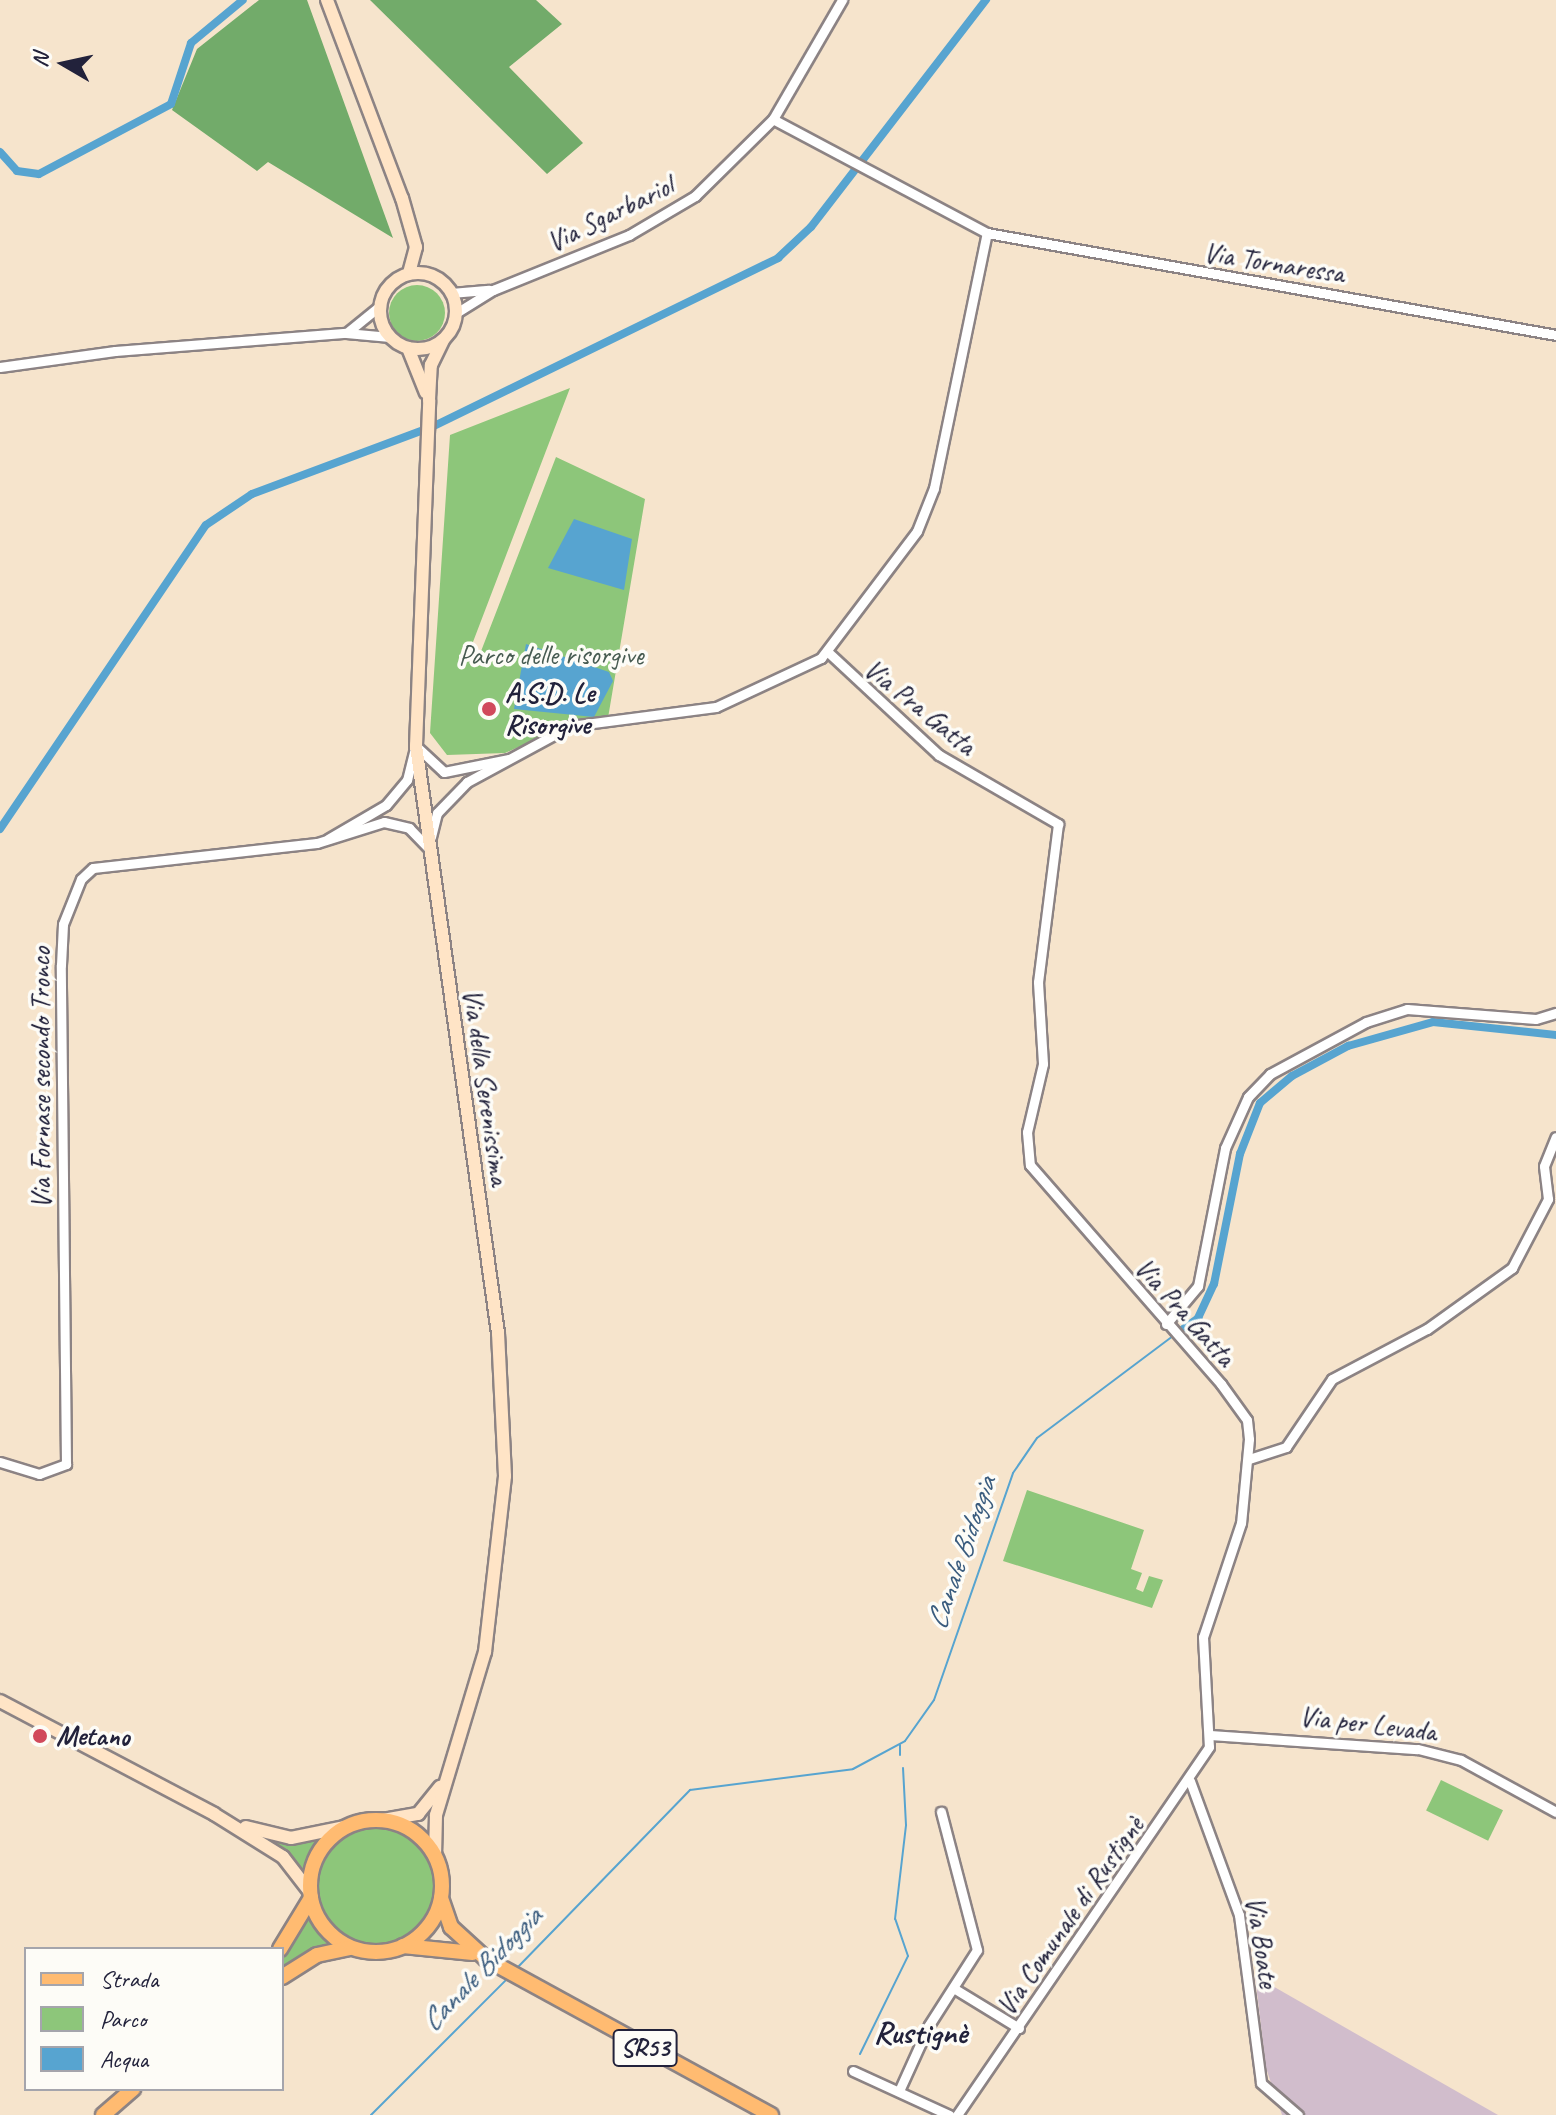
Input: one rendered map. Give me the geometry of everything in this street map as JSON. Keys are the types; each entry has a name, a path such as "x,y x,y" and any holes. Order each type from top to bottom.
{"main road":[{"path":"327,0 416,247 451,293 456,313 443,340 408,348 390,337 381,305 390,286 409,274 437,278"},
{"path":"409,274 416,247"},
{"name":"Via della Serenissima","path":"435,1856 434,1823 485,1652 503,1518 505,1434 416,746 431,365 443,340"},
{"name":"Via della Serenissima","path":"408,348 429,400"},
{"path":"0,1701 214,1814 283,1857 310,1895 328,1931 354,1948"},
{"path":"214,1814 291,1838 426,1808 448,1774"},
{"path":"383,1820 415,1833 435,1856"},
{"path":"281,1947 310,1895 320,1851 349,1826"},
{"name":"SR53","path":"435,1856 440,1898 451,1927 486,1959 771,2115"},
{"path":"403,1946 432,1920 440,1898"},
{"name":"SR53","path":"354,1948 442,1945 486,1959"},
{"path":"284,1976 328,1950 354,1948"},
{"path":"103,2115 131,2091"}],"street":[{"name":"Via Sgarbariol","path":"456,313 493,290 629,235 695,196 773,119 842,0"},
{"path":"773,119 987,233"},
{"name":"Via Tornaressa","path":"987,233 1556,335"},
{"name":"Via Pra Gatta","path":"987,233 926,513 828,652 939,755 1058,824 1037,995 1043,1064 1026,1148 1039,1180 1247,1420 1249,1459 1235,1545 1203,1637 1210,1735 1190,1781"},
{"name":"Via Sgarbariol","path":"451,293 493,290"},
{"path":"346,333 381,305"},
{"path":"0,367 346,333 390,337"},
{"path":"428,848 448,800 511,758 570,726 736,701 828,652"},
{"path":"416,746 444,772 511,758"},
{"name":"Via Fornase secondo Tronco","path":"328,839 386,805 407,780 416,746"},
{"name":"Via Fornase secondo Tronco","path":"0,1462 54,1473 67,1452 61,965 70,897 93,868 328,839 392,822 428,848"},
{"path":"1167,1326 1198,1286 1225,1148 1248,1097 1270,1074 1366,1022 1407,1009 1536,1019 1556,1013"},
{"path":"1249,1459 1286,1447 1332,1379 1427,1329 1512,1268 1548,1199 1544,1166 1556,1137"},
{"name":"Via per Levada","path":"1210,1735 1418,1749 1461,1760 1556,1812"},
{"name":"Via Comunale di Rustignè","path":"957,2115 1190,1781"},
{"name":"Via Boate","path":"1190,1781 1239,1915 1257,2069 1296,2115"},
{"path":"899,2091 929,2025 955,1989 977,1941 941,1812"},
{"path":"955,1989 1019,2028"},
{"path":"853,2071 949,2115"},
{"path":"1296,2115 1308,2115"}],"shaded area":[{"path":"1255,1976 1498,2115 1282,2115 1266,2068"}],"green space":[{"path":"259,0 307,0 393,238 268,162 257,171 172,110 197,49"},
{"path":"370,0 536,0 562,24 509,67 583,143 547,174"},
{"path":"417,285 437,293 445,313 437,333 417,341 397,333 389,313 397,293"},
{"name":"Parco delle risorgive","path":"570,388 468,655 478,659 556,457 645,499 608,718 508,724 508,733 558,729 505,753 447,755 430,733 450,435"},
{"path":"1027,1490 1144,1530 1131,1569 1142,1573 1136,1589 1143,1592 1149,1576 1163,1580 1152,1608 1003,1561"},
{"path":"1441,1780 1503,1810 1488,1841 1426,1811"},
{"path":"375,1827 397,1832 417,1844 429,1864 434,1886 429,1908 417,1928 397,1940 375,1945 353,1940 333,1928 321,1908 316,1886 321,1864 333,1844 353,1832"},
{"path":"246,1831 302,1842 321,1838 305,1878"},
{"path":"309,1913 334,1945 284,1971 284,1950"}],"water":[{"path":"574,519 632,539 624,590 548,568"},
{"path":"526,644 609,672 613,681 594,717 514,709"}],"waterway":[{"path":"0,152 17,171 39,174 171,104 191,43 243,0"},
{"path":"436,425 778,258 811,227 986,0"},
{"path":"0,829 206,525 252,494 423,430"},
{"name":"Canale Bidoggia","path":"1175,1335 1198,1318 1214,1284 1240,1154 1260,1103 1292,1076 1348,1046 1433,1022 1556,1035"},
{"name":"Canale Bidoggia","path":"516,1969 690,1790 853,1769 905,1741 934,1700 1013,1473 1037,1438 1173,1336"},
{"path":"900,1745 900,1755"},
{"path":"860,2054 908,1956 895,1919 906,1825 903,1768"},
{"name":"Canale Bidoggia","path":"371,2115 509,1977"}],"place":[{"name":"A.S.D. Le Risorgive","path":"489,709"},
{"name":"Metano","path":"40,1736"}],"district":[{"name":"Rustignè","path":"920,2033"}]}
